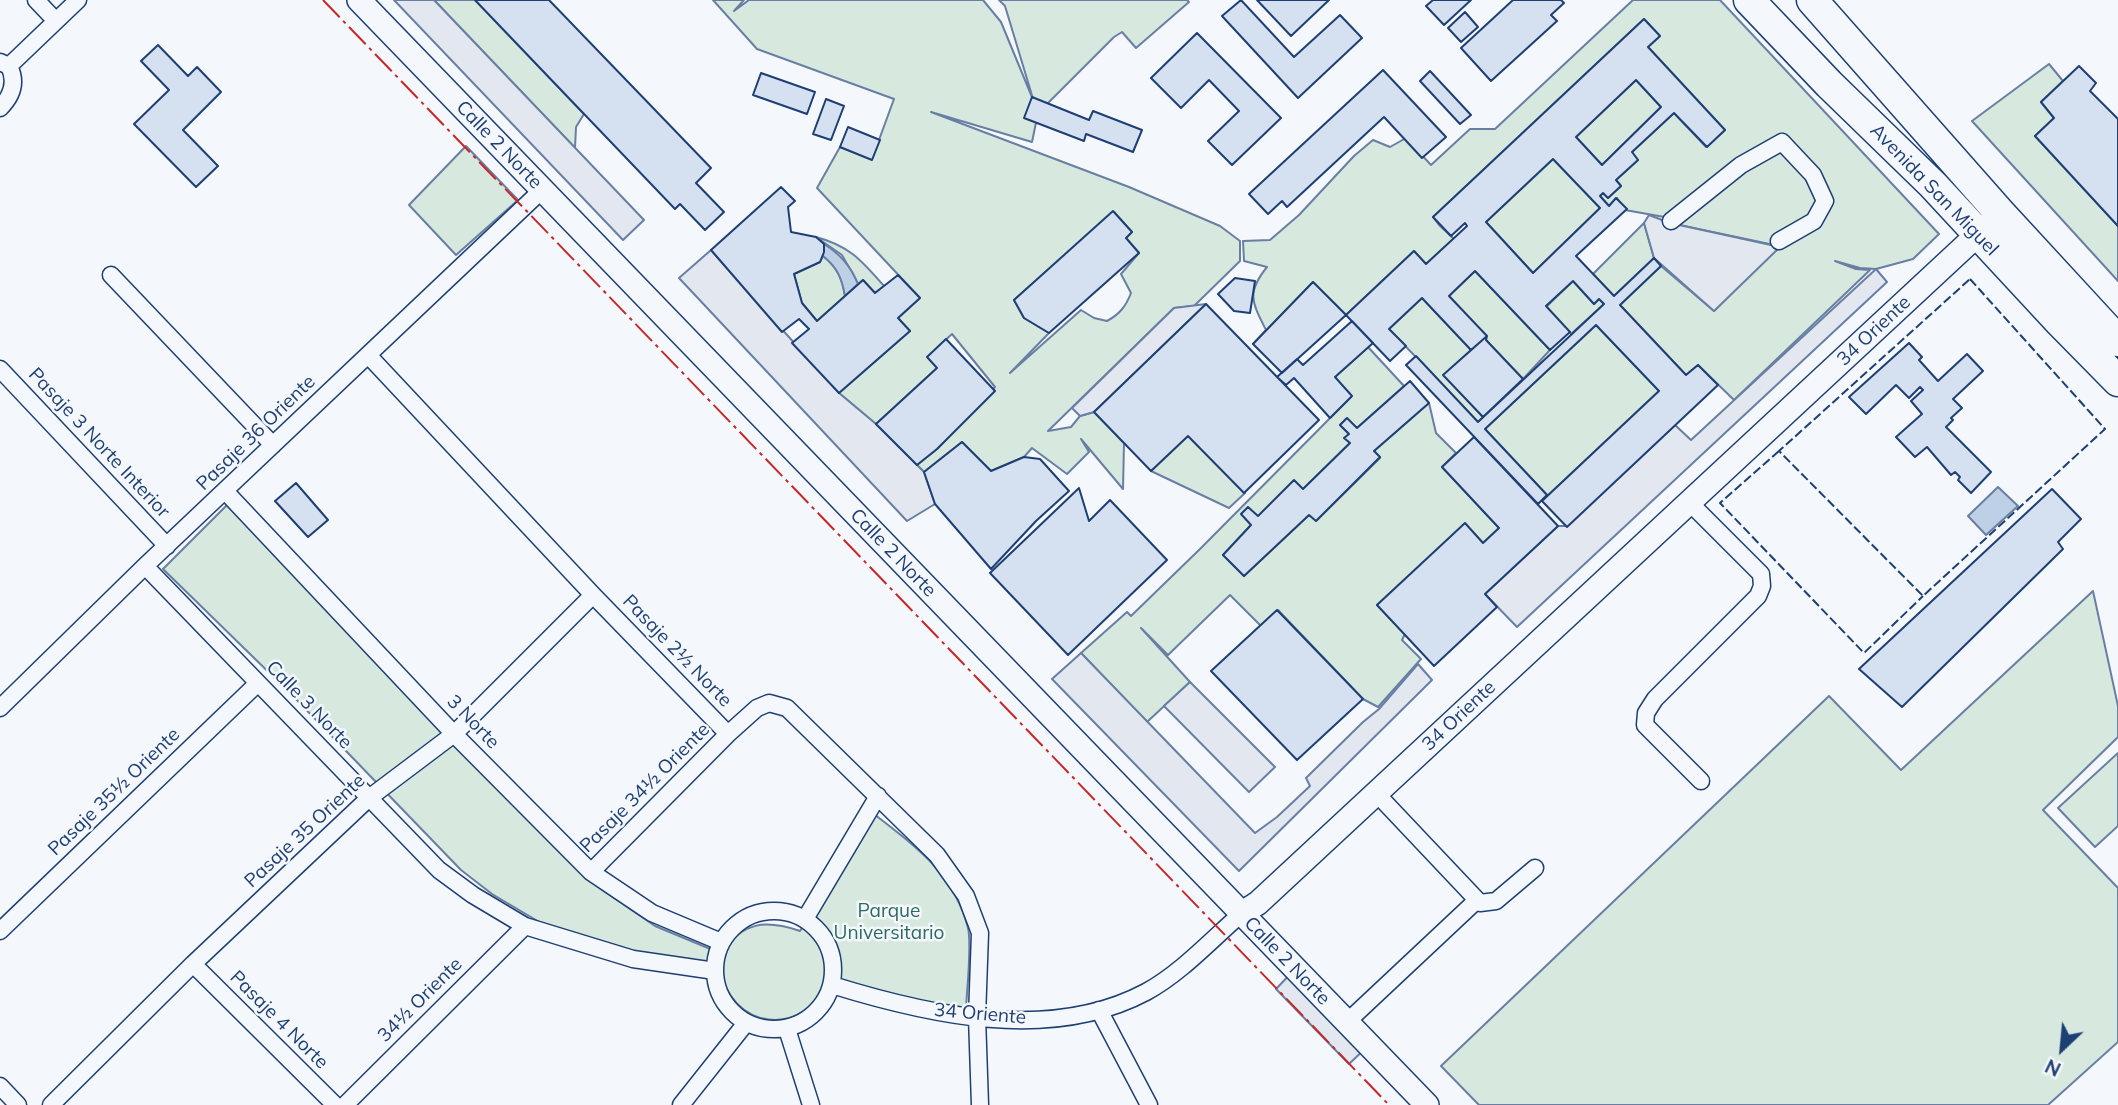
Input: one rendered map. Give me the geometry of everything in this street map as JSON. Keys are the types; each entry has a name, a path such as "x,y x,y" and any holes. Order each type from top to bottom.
{"highway":[{"path":"1750,0 1762,0"},
{"name":"Avenida San Miguel","path":"1750,0 1812,67 1933,185 2118,381"},
{"name":"Avenida San Miguel","path":"1812,0 2000,213 2118,341"}],"main road":[{"name":"Calle 2 Norte","path":"359,0 1427,1105"},
{"name":"34 Oriente","path":"1241,914 1258,902 2000,213"}],"street":[{"path":"36,0 56,21"},
{"path":"0,108 10,96 13,85 13,74 4,64 78,0"},
{"path":"1671,221 1741,165 1782,142 1813,175 1825,201 1814,221 1779,241"},
{"name":"Pasaje 36 Oriente","path":"0,709 145,566 542,190"},
{"path":"111,275 273,445"},
{"name":"Pasaje 2½ Norte","path":"368,355 593,595 728,734 764,703 777,703 787,708 937,855 966,896 980,933 977,1017 980,1105"},
{"name":"Pasaje 3 Norte Interior","path":"0,369 167,546"},
{"name":"3 Norte","path":"225,491 454,734 591,872 652,913 721,942"},
{"path":"1689,502 1761,574 1762,586 1758,596 1655,699 1646,713 1645,725 1701,781"},
{"name":"Calle 3 Norte","path":"145,566 439,870 473,895 525,926 633,959 715,971"},
{"name":"Pasaje 35 Oriente","path":"51,1105 193,964 369,798 454,734 593,595"},
{"name":"Pasaje 35½ Oriente","path":"0,931 258,683"},
{"name":"Pasaje 34½ Oriente","path":"591,872 728,734"},
{"path":"1376,793 1476,901 1485,904 1496,901 1535,868"},
{"path":"805,919 878,796"},
{"path":"1347,1022 1476,901"},
{"path":"764,911 782,911 805,919 820,932 830,947 834,966 827,999 812,1016 787,1028 763,1029 746,1023 732,1012 722,999 715,971 721,942 730,929 745,918 764,911"},
{"name":"34 Oriente","path":"832,985 920,1008 977,1017 1040,1019 1098,1010 1134,998 1161,983 1241,914"},
{"name":"34½ Oriente","path":"345,1105 525,926"},
{"name":"Pasaje 4 Norte","path":"193,964 335,1105"},
{"path":"1098,1010 1149,1105"},
{"path":"681,1105 746,1023"},
{"path":"787,1028 811,1105"},
{"path":"0,1086 18,1105"}],"green space":[{"path":"434,0 475,0 584,114 576,127 575,148"},
{"path":"713,0 744,0 734,11 749,0 983,0 1001,22 1034,102 1005,6 999,0 1189,2 1136,48 1122,32 1114,37 1038,113 1032,142 931,112 1129,187 1220,226 1240,241 1240,261 1194,306 1174,308 1048,431 1071,427 1080,416 1094,412 1124,443 1123,489 1081,439 1089,452 1067,474 1032,448 1024,457 991,471 962,442 924,472 917,465 937,449 995,387 952,334 940,345 937,368 876,424 839,393 910,331 898,318 920,298 817,188 840,147 872,159 894,99 757,49","holes":["1114,212 1132,232 1126,238 1139,253 1121,274 1131,293 1116,316 1107,321 1094,318 1081,310 1010,373 1049,333 1024,318 1014,300"]},
{"path":"1633,0 1720,0 1939,234 1913,259 1876,269 1835,261 1856,269 1870,270 1734,400 1698,365 1686,375 1620,305 1661,266 1714,311 1779,246 1670,223 1670,218 1625,210 1617,198 1609,206 1600,196 1603,193 1608,198 1621,186 1616,180 1638,160 1632,152 1674,113 1706,147 1725,130 1648,47 1660,36 1644,19 1433,217 1454,239 1426,264 1414,251 1346,315 1313,282 1253,344 1266,330 1253,298 1256,284 1267,267 1244,261 1243,241 1270,240 1299,215 1354,156 1373,140 1390,147 1406,138 1431,165 1470,129 1495,129"},
{"path":"2049,64 2063,81 2041,102 2054,118 2035,136 2118,226 2118,281 1972,121"},
{"path":"1636,80 1661,107 1602,165 1576,137"},
{"path":"466,146 518,200 456,255 409,205"},
{"path":"1553,159 1600,208 1533,273 1486,222"},
{"path":"1644,223 1654,258 1614,296 1593,274"},
{"path":"816,237 847,250 884,286 875,293 863,280 858,284 842,255"},
{"path":"823,256 838,273 845,296 817,321 802,303 794,274 820,262"},
{"path":"1475,271 1550,350 1523,379 1449,296"},
{"path":"1573,281 1594,304 1599,299 1604,304 1571,334 1546,307"},
{"path":"1422,298 1471,350 1444,375 1483,417 1478,422 1389,329"},
{"path":"1596,325 1659,391 1542,501 1547,495 1485,429"},
{"path":"1368,347 1404,386 1357,428 1346,419 1340,425 1349,434 1345,438 1350,443 1303,489 1251,525 1223,555 1244,576 1309,515 1317,520 1380,458 1374,451 1429,403 1436,433 1456,453 1442,467 1499,528 1483,543 1465,524 1377,605 1405,634 1402,640 1421,659 1378,707 1363,699 1278,610 1261,626 1230,595 1168,655 1141,628 1190,682 1147,722 1081,653 1127,612 1131,616 1351,397 1335,377"},
{"path":"1188,436 1245,493 1229,508 1151,471"},
{"name":"Parque Universitario","path":"227,505 598,887 655,926 720,953 746,929 756,926 776,925 800,931 874,814 931,862 953,891 962,909 970,945 966,1008 889,997 830,978 818,998 804,1011 787,1019 769,1020 752,1014 737,1004 726,987 719,965 643,954 541,923 492,894 461,870 291,694 163,569"},
{"path":"2093,591 2118,706 2118,737 2043,810 2118,888 2118,1042 2048,1105 1479,1105 1441,1066 1829,696 1901,770"},
{"path":"2118,753 2118,826 2095,847 2058,808"}],"shaded area":[{"path":"394,0 434,0 644,220 623,240"},
{"path":"1649,215 1670,223 1780,247 1714,311 1654,258 1644,223"},
{"path":"711,250 839,393 876,424 924,472 935,504 907,521 679,278"},
{"path":"1876,269 1887,282 1517,627 1485,594 1558,526 1567,526 1675,425 1691,440"},
{"path":"1206,304 1094,412 1080,416 1072,408 1174,308"},
{"path":"1081,653 1255,833 1277,817 1310,786 1306,778 1379,709 1418,664 1432,680 1239,871 1052,679"},
{"path":"1190,682 1275,767 1249,792 1164,706"},
{"path":"1295,969 1369,1045 1349,1064 1276,989"}],"water":[{"path":"824,244 844,261 858,284 845,296 838,273 823,256"},
{"path":"1998,487 2018,506 1986,535 1968,516"}],"building":[{"path":"475,0 549,0 711,168 696,183 724,212 705,230 680,204 675,209"},
{"path":"1241,0 1294,57 1340,15 1362,38 1298,98 1222,16"},
{"path":"1257,0 1329,0 1291,36"},
{"path":"1433,0 1471,0 1444,25 1426,6"},
{"path":"1513,0 1561,0 1564,3 1551,15 1557,21 1491,81 1461,48"},
{"path":"1465,12 1478,27 1461,42 1448,28"},
{"path":"1644,19 1660,36 1648,47 1725,130 1707,147 1674,113 1632,152 1638,160 1616,180 1621,186 1608,198 1603,193 1600,196 1609,206 1616,198 1627,209 1576,256 1614,296 1654,258 1661,266 1620,305 1686,375 1698,365 1718,385 1567,527 1542,501 1659,391 1596,325 1485,429 1547,495 1538,504 1406,365 1416,356 1478,422 1604,304 1599,299 1594,304 1573,281 1546,306 1570,332 1550,350 1475,271 1449,296 1487,336 1471,350 1422,298 1389,329 1406,346 1390,361 1346,315 1414,251 1426,264 1467,226 1465,223 1451,236 1433,217","holes":["1636,80 1661,107 1602,165 1576,137","1553,159 1600,208 1533,273 1486,222"]},
{"path":"1197,33 1281,118 1232,165 1208,141 1239,111 1209,80 1181,108 1151,78"},
{"path":"158,45 188,76 197,67 221,92 183,130 218,166 196,187 134,124 169,90 141,61"},
{"path":"2079,66 2096,83 2090,91 2118,119 2118,226 2035,136 2054,118 2041,102"},
{"path":"1383,70 1446,137 1422,158 1384,117 1287,207 1282,201 1268,214 1249,194"},
{"path":"1430,71 1471,115 1460,124 1420,81"},
{"path":"761,73 815,92 807,114 753,95"},
{"path":"1032,97 1089,120 1093,111 1142,130 1133,152 1086,134 1084,141 1024,118"},
{"path":"826,99 844,106 831,140 813,134"},
{"path":"848,127 880,140 872,160 840,147"},
{"path":"781,187 795,201 788,207 791,232 816,237 824,244 820,262 794,274 802,303 817,321 863,280 875,293 898,275 920,298 898,318 910,331 839,393 792,343 809,329 799,319 782,332 711,250"},
{"path":"1113,211 1132,232 1126,238 1139,253 1049,333 1024,318 1014,300"},
{"path":"1235,278 1255,281 1250,313 1234,311 1218,294"},
{"path":"1313,282 1346,315 1282,373 1253,344"},
{"path":"1206,304 1319,420 1244,493 1188,436 1151,471 1094,412"},
{"path":"1352,321 1373,343 1335,377 1352,396 1330,418 1294,378 1286,385 1277,377 1297,359 1303,365"},
{"path":"1487,336 1486,340 1523,379 1483,417 1443,375"},
{"path":"946,339 995,391 937,449 917,465 876,424 937,368 927,357"},
{"path":"1909,343 1922,357 1919,360 1938,381 1967,354 1983,371 1953,399 1962,408 1946,427 1991,472 1971,493 1958,480 1960,477 1955,472 1951,475 1927,447 1915,457 1896,437 1922,414 1911,401 1923,390 1920,387 1909,398 1896,385 1866,414 1849,397"},
{"path":"1410,381 1429,403 1374,451 1380,457 1316,521 1309,515 1244,576 1223,555 1251,525 1241,514 1248,507 1258,516 1294,480 1303,489 1350,443 1344,438 1349,434 1340,425 1347,418 1357,428"},
{"path":"1474,437 1558,526 1485,594 1497,607 1434,666 1377,605 1465,523 1483,543 1499,528 1442,467"},
{"path":"962,442 991,471 1024,457 1040,459 1069,491 1036,521 991,569 935,504 924,472"},
{"path":"296,483 328,520 308,537 275,501"},
{"path":"1079,488 1089,521 1110,500 1167,560 1068,655 990,573"},
{"path":"2052,489 2081,519 2058,542 2063,549 1902,707 1859,669"},
{"path":"1277,610 1363,699 1297,760 1211,671"}],"fence":[{"path":"1970,279 2105,429 1923,596 1779,451 1970,279"},
{"path":"1779,451 1720,503 1864,653 1923,596"}],"power":[{"path":"323,0 1389,1105"}]}
